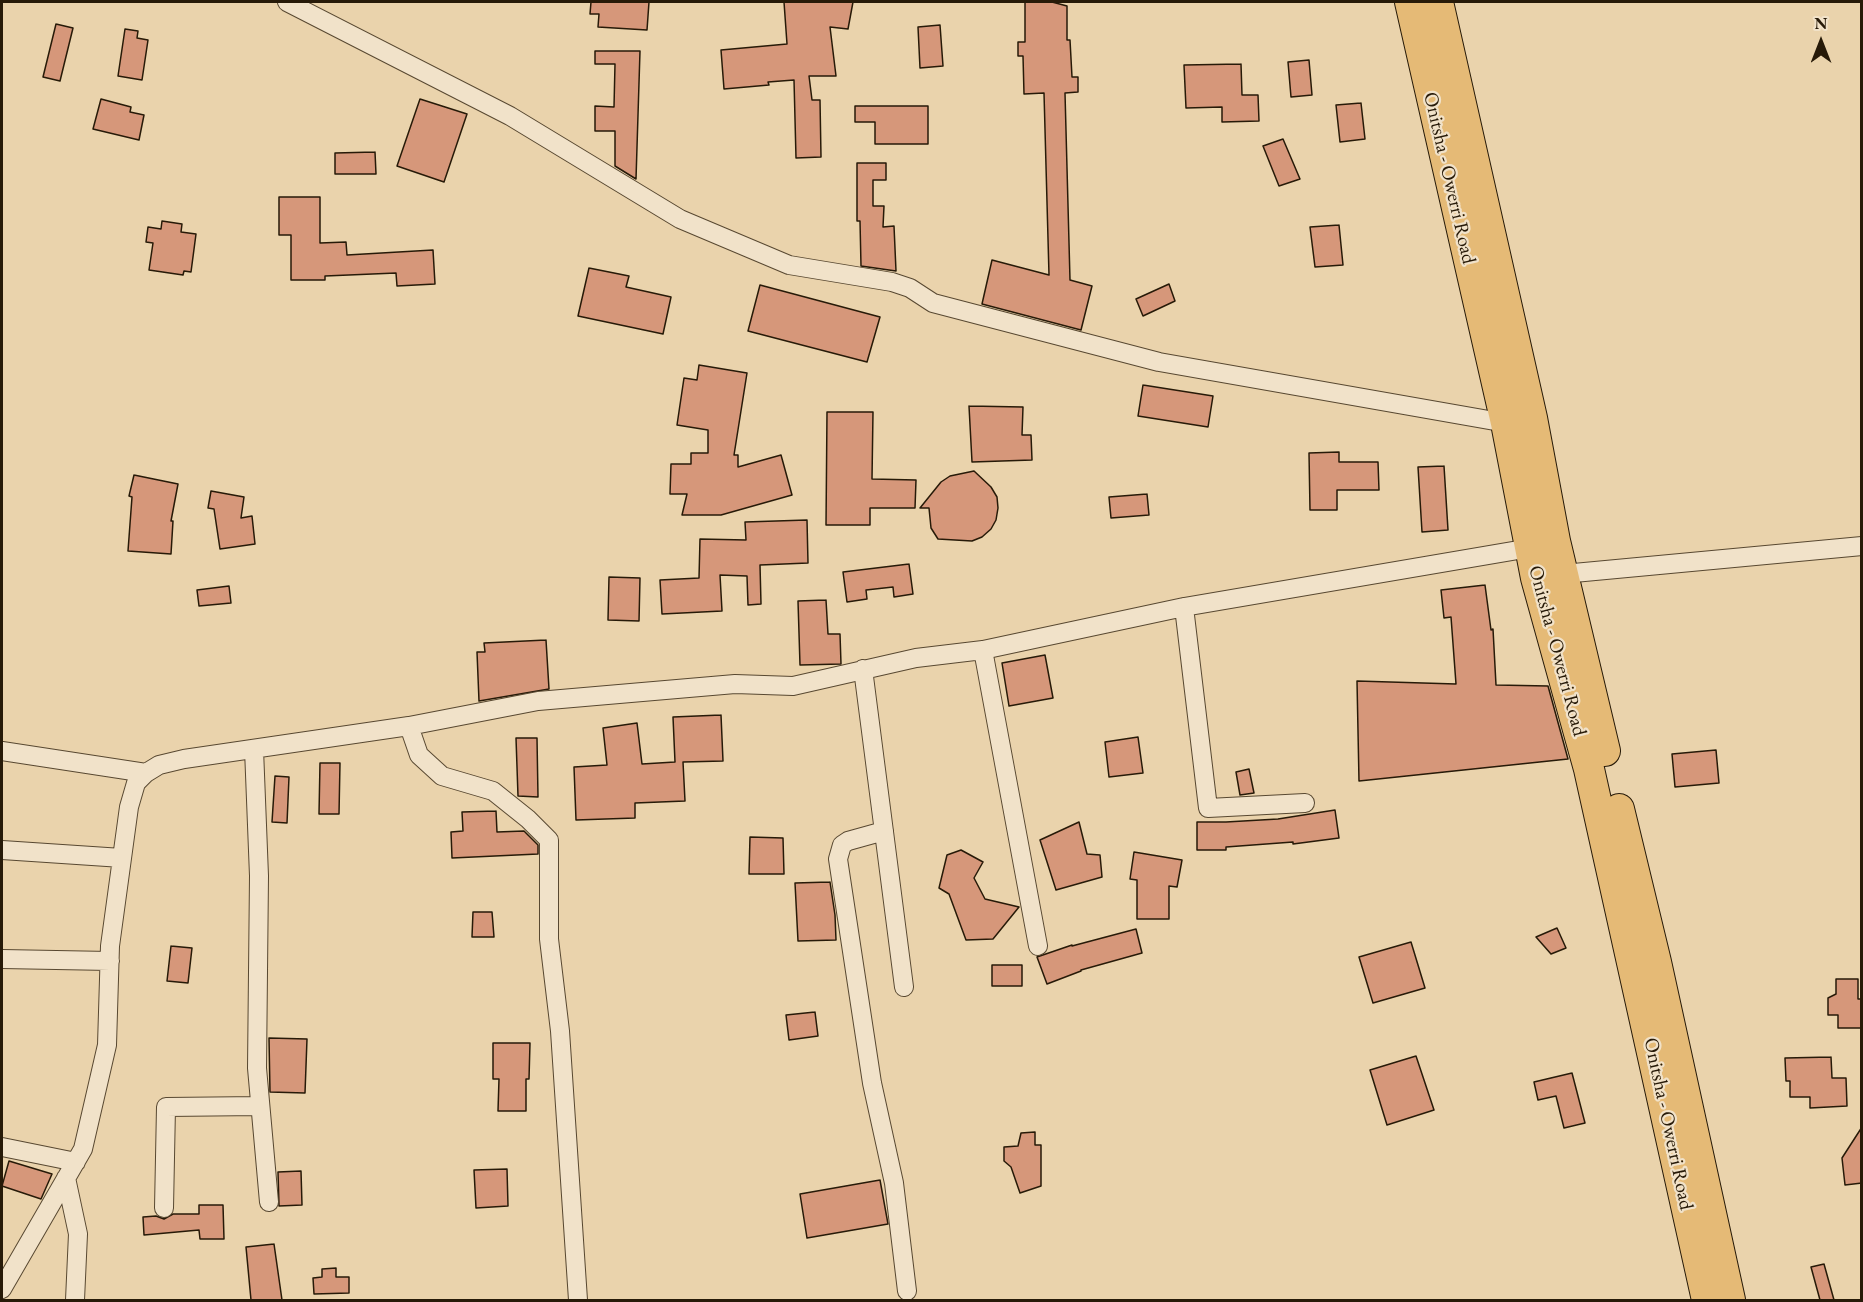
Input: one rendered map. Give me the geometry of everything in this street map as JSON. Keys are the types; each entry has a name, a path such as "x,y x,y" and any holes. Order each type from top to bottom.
{"highway":[{"name":"Onitsha - Owerri Road","path":"1410,2 1506,423 1530,548 1589,769 1707,1300"},
{"name":"Onitsha - Owerri Road","path":"1438,2 1532,418 1563,574 1656,962 1730,1300"}],"street":[{"path":"287,2 510,116 680,219 789,265 892,282 910,288 933,303 1159,362 1506,423"},
{"path":"1563,574 1862,546"},
{"path":"2,1289 83,1149 107,1045 110,946 129,807 136,783 159,765 254,748 409,726 538,701 735,684 793,686 916,658 982,650 1184,607 1530,548"},
{"path":"1184,607 1208,808 1305,803"},
{"path":"982,650 1038,946"},
{"path":"863,669 904,987"},
{"path":"409,726 419,755 442,776 493,791 528,819 549,840 549,939 560,1031 578,1300"},
{"path":"254,748 259,876 257,1068 269,1202"},
{"path":"2,751 146,773"},
{"path":"884,831 848,841 842,845 838,859 872,1083 894,1183 907,1291"},
{"path":"2,850 122,858"},
{"path":"2,959 110,961"},
{"path":"164,1208 166,1107 260,1106"},
{"path":"2,1147 71,1170"},
{"path":"71,1170 78,1234 75,1300"}],"building":[{"path":"591,2 649,2 647,30 598,27 599,14 590,14"},
{"path":"784,2 853,2 848,29 830,27 836,76 809,76 812,100 820,100 821,157 796,158 794,80 724,89 721,50 787,44"},
{"path":"1025,2 1052,2 1067,6 1067,40 1070,40 1072,77 1078,77 1078,92 1065,93 1070,280 1092,286 1081,330 982,304 992,260 1049,275 1044,93 1024,94 1023,56 1018,56 1018,42 1025,42"},
{"path":"56,24 73,28 60,81 43,77"},
{"path":"940,25 943,66 920,68 918,27"},
{"path":"125,29 138,31 137,38 148,40 142,80 118,76"},
{"path":"595,51 640,51 636,179 615,166 615,131 595,131 595,106 614,107 615,64 595,64"},
{"path":"1309,60 1312,95 1291,97 1288,62"},
{"path":"1241,64 1242,95 1258,95 1259,121 1222,122 1222,107 1186,108 1184,65"},
{"path":"101,99 131,107 130,112 144,115 139,140 93,129"},
{"path":"420,99 467,114 444,182 397,166"},
{"path":"1361,103 1365,139 1340,142 1336,105"},
{"path":"855,106 928,106 928,144 875,144 875,122 855,122"},
{"path":"1283,139 1300,179 1279,186 1263,146"},
{"path":"375,152 376,174 335,174 335,153"},
{"path":"857,163 886,163 886,180 873,180 873,206 884,206 883,227 894,226 896,271 861,266 860,221 857,221"},
{"path":"279,197 320,197 320,243 346,242 347,255 433,250 435,284 397,286 396,273 325,276 325,280 291,280 291,235 279,235"},
{"path":"162,221 182,224 181,232 196,234 191,272 184,271 183,275 149,270 153,243 146,242 148,227 161,229"},
{"path":"1339,225 1343,265 1315,267 1310,227"},
{"path":"589,268 629,276 626,287 671,297 663,334 578,316"},
{"path":"1169,284 1175,301 1143,316 1136,299"},
{"path":"760,285 880,317 867,362 748,331"},
{"path":"699,365 747,373 734,455 738,455 738,467 781,455 792,495 721,515 682,515 687,494 670,494 671,464 691,464 691,453 708,453 708,430 677,425 684,378 697,380"},
{"path":"1143,385 1213,396 1208,427 1138,416"},
{"path":"969,406 1023,407 1022,435 1031,435 1032,460 972,462"},
{"path":"827,412 873,412 872,479 916,480 915,508 870,508 870,525 826,525"},
{"path":"1339,452 1339,462 1378,462 1379,490 1337,490 1337,510 1310,510 1309,453"},
{"path":"1444,466 1448,530 1422,532 1418,467"},
{"path":"974,471 991,487 997,497 996,520 991,529 982,537 972,541 938,539 931,528 929,508 920,508 941,482 950,476"},
{"path":"134,475 178,484 171,521 173,521 171,554 128,551 132,497 129,496"},
{"path":"211,491 244,497 241,518 252,516 255,544 220,549 214,509 208,508"},
{"path":"1147,494 1149,515 1111,518 1109,497"},
{"path":"807,520 808,563 760,565 761,604 748,605 747,576 720,575 722,611 662,614 660,580 699,578 700,539 746,540 745,522"},
{"path":"909,564 913,594 894,597 893,587 866,590 867,599 847,602 843,572"},
{"path":"609,577 640,578 639,621 608,620"},
{"path":"1485,585 1491,630 1493,629 1496,685 1548,686 1568,759 1359,781 1357,681 1456,684 1451,617 1444,618 1441,590"},
{"path":"229,586 231,603 199,606 197,590"},
{"path":"826,600 828,634 840,634 841,664 800,665 798,601"},
{"path":"546,640 549,689 479,701 477,652 485,652 484,643"},
{"path":"1045,655 1053,698 1009,706 1002,663"},
{"path":"721,715 723,761 683,762 685,801 635,803 635,818 576,820 574,767 607,765 603,728 637,723 642,764 675,762 673,717"},
{"path":"1138,737 1143,773 1109,777 1105,742"},
{"path":"516,738 537,738 538,797 518,796"},
{"path":"1716,750 1719,783 1675,787 1672,754"},
{"path":"320,763 340,763 339,814 319,814"},
{"path":"1249,769 1254,793 1240,795 1236,772"},
{"path":"275,776 289,777 287,823 272,822"},
{"path":"1335,810 1339,838 1293,844 1293,842 1226,847 1226,850 1197,850 1197,822 1278,819"},
{"path":"496,811 497,832 524,831 538,845 538,854 452,858 451,832 463,831 462,812"},
{"path":"1079,822 1087,854 1100,855 1102,877 1056,890 1040,840"},
{"path":"750,837 783,838 784,874 749,874"},
{"path":"961,850 983,862 974,878 985,899 1019,907 993,939 966,940 949,894 939,888 947,855"},
{"path":"1134,852 1182,860 1177,887 1169,886 1169,919 1137,919 1137,880 1130,879"},
{"path":"830,882 836,940 798,941 795,883"},
{"path":"473,912 492,912 494,937 472,937"},
{"path":"1557,928 1566,948 1551,954 1536,937"},
{"path":"1136,929 1142,953 1081,970 1047,984 1037,957 1072,945"},
{"path":"1411,942 1425,988 1373,1003 1359,957"},
{"path":"171,946 192,948 188,983 167,981"},
{"path":"992,965 1022,965 1022,986 992,986"},
{"path":"1836,979 1858,979 1858,999 1862,999 1862,1028 1838,1028 1838,1015 1828,1015 1828,998 1836,994"},
{"path":"815,1012 818,1036 789,1040 786,1015"},
{"path":"269,1038 307,1039 305,1093 270,1092"},
{"path":"493,1043 530,1043 529,1079 526,1079 526,1111 498,1111 499,1079 493,1079"},
{"path":"1416,1056 1434,1110 1387,1125 1370,1070"},
{"path":"1831,1057 1832,1078 1846,1078 1847,1106 1810,1108 1810,1097 1790,1097 1790,1081 1786,1081 1785,1058"},
{"path":"1572,1073 1585,1123 1564,1128 1556,1096 1538,1100 1534,1082"},
{"path":"1862,1127 1862,1183 1845,1185 1842,1158"},
{"path":"1035,1132 1035,1145 1041,1145 1041,1186 1020,1193 1011,1167 1004,1161 1004,1147 1018,1146 1021,1133"},
{"path":"9,1161 52,1174 41,1199 2,1186"},
{"path":"507,1169 508,1206 476,1208 474,1170"},
{"path":"301,1171 302,1205 279,1206 278,1172"},
{"path":"880,1180 888,1224 807,1238 800,1194"},
{"path":"199,1205 223,1205 224,1239 200,1239 199,1230 144,1235 143,1217 156,1216 164,1219 173,1214 199,1214"},
{"path":"274,1244 282,1300 251,1300 246,1247"},
{"path":"1824,1264 1834,1300 1820,1300 1811,1267"},
{"path":"336,1268 336,1277 349,1277 349,1293 314,1294 313,1278 322,1277 322,1269"}]}
